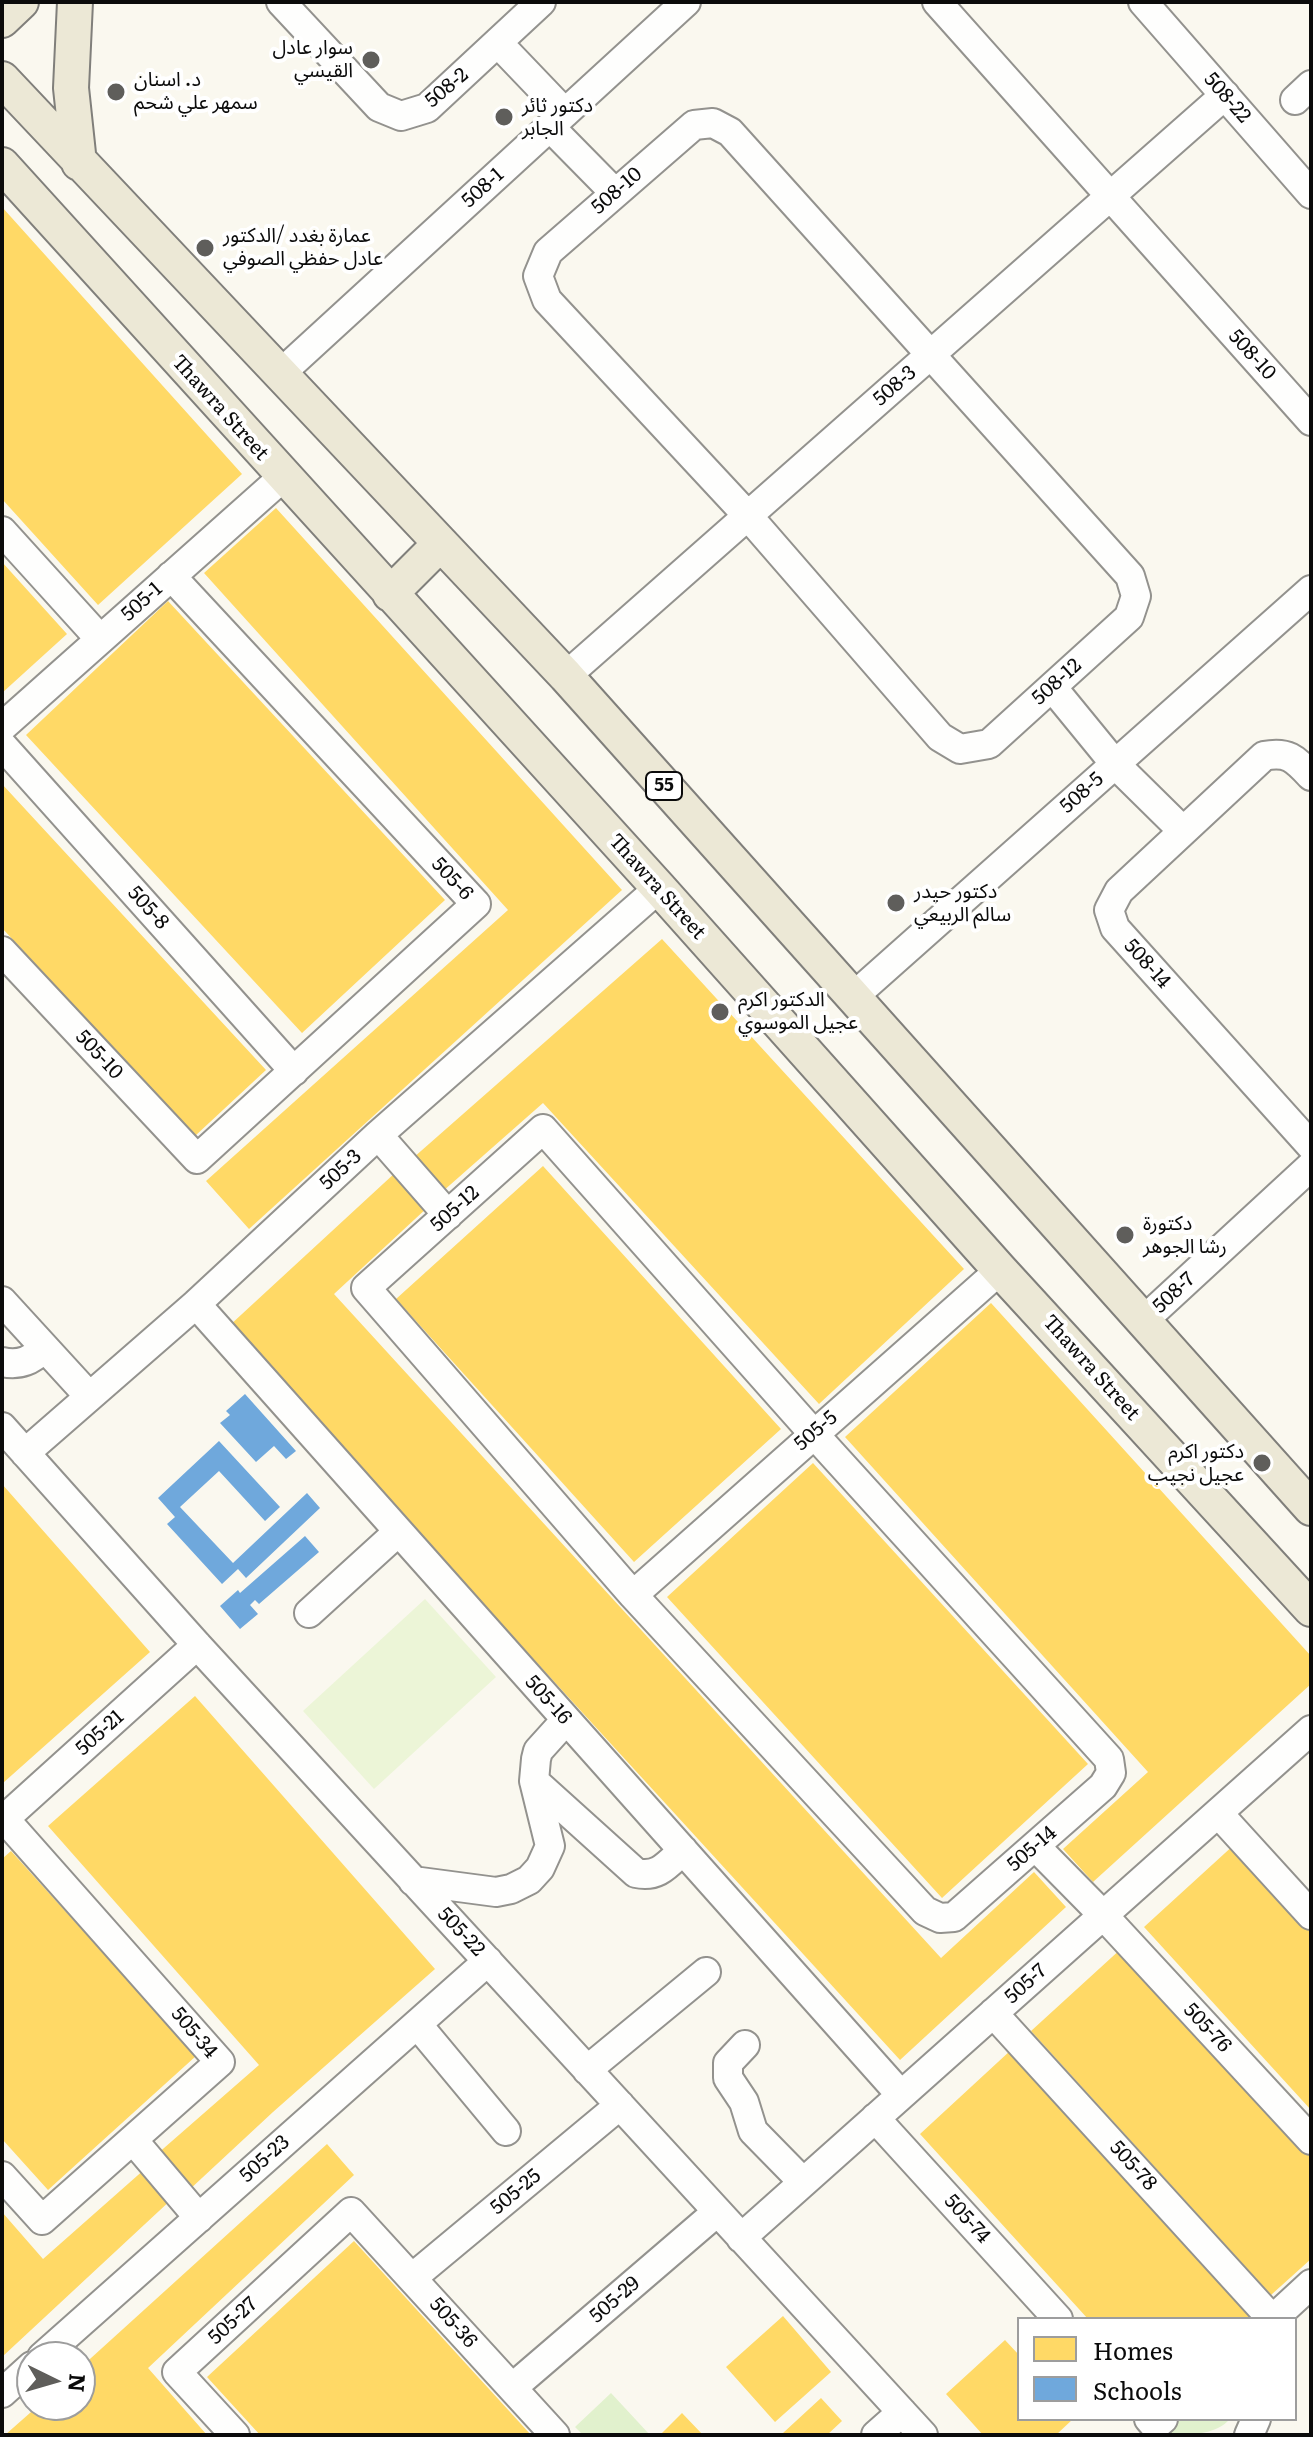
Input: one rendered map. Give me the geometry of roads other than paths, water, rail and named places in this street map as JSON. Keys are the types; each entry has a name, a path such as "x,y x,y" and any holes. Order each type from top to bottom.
{"main road":[{"path":"2,20 21,2"},
{"path":"75,2 71,88 79,163"},
{"name":"55","path":"2,79 566,676 1311,1508"},
{"name":"Thawra Street","path":"2,165 659,888 1000,1270 1311,1609"},
{"path":"2,189 34,202"},
{"path":"390,594 440,544"}],"street":[{"name":"508-2","path":"281,2 379,107 401,116 427,108 541,2"},
{"name":"508-1","path":"280,374 686,2"},
{"name":"508-10","path":"937,2 1311,421"},
{"name":"508-22","path":"1143,2 1311,194"},
{"path":"498,43 615,193"},
{"name":"508-3","path":"566,676 1225,95"},
{"name":"508-10","path":"748,516 547,300 538,276 548,252 615,193 694,125 713,123 730,132 932,354"},
{"name":"508-12","path":"748,516 940,737 960,749 989,744 1129,617 1136,596 1130,576 932,354"},
{"name":"505-1","path":"2,727 283,477"},
{"path":"2,531 100,639"},
{"name":"505-6","path":"171,576 476,904 197,1159"},
{"name":"508-5","path":"853,997 1311,590"},
{"path":"1052,687 1115,764 1183,831"},
{"name":"505-8","path":"2,745 294,1071"},
{"name":"508-14","path":"1311,776 1294,757 1281,753 1264,756 1119,891 1109,910 1115,928 1311,1146"},
{"name":"505-3","path":"25,1453 196,1304 378,1135 659,888"},
{"name":"505-10","path":"2,951 197,1159"},
{"name":"505-12","path":"633,1595 366,1288 543,1129 813,1433"},
{"path":"378,1135 448,1215"},
{"name":"508-7","path":"1143,1321 1311,1166"},
{"name":"505-5","path":"633,1595 1000,1270"},
{"path":"2,1301 89,1396"},
{"name":"505-16","path":"196,1304 901,2095"},
{"path":"2,1362 29,1361 45,1348"},
{"name":"505-22","path":"2,1427 197,1645 923,2435"},
{"name":"505-14","path":"633,1595 925,1911 940,1918 954,1917 1103,1786 1111,1773 1109,1759 813,1433"},
{"path":"309,1613 398,1532"},
{"name":"505-21","path":"3,1818 197,1645"},
{"path":"413,1881 496,1892 529,1880 540,1868 550,1846 534,1781 538,1751 566,1720"},
{"name":"505-7","path":"741,2238 1311,1730"},
{"path":"534,1781 636,1873 659,1873 683,1850"},
{"path":"1218,1813 1311,1915"},
{"name":"505-34","path":"2,2176 42,2220 220,2062 3,1818"},
{"name":"505-76","path":"1035,1846 1311,2140"},
{"name":"505-23","path":"60,2341 488,1961"},
{"path":"587,2070 706,1972"},
{"name":"505-78","path":"993,2013 1270,2317"},
{"path":"417,2024 506,2131"},
{"path":"745,2045 728,2063 728,2078 744,2102 753,2131 803,2182"},
{"name":"505-25","path":"412,2278 620,2105"},
{"name":"505-74","path":"875,2118 1056,2317"},
{"path":"133,2140 199,2218"},
{"name":"505-36","path":"351,2212 555,2435"},
{"name":"505-27","path":"235,2435 177,2372 351,2212"},
{"name":"505-29","path":"512,2388 717,2212"},
{"path":"1274,2317 1311,2284"},
{"path":"876,2435 902,2412"}],"place":[{"name":"سوار عادل القيسي","path":"371,60"},
{"name":"د. اسنان سمهر علي شحم","path":"116,92"},
{"name":"دكتور ثائر الجابر","path":"504,117"},
{"name":"عمارة بغدد /الدكتور عادل حفظي الصوفي","path":"205,248"},
{"name":"دكتور حيدر سالم الربيعي","path":"896,903"},
{"name":"الدكتور اكرم عجيل الموسوي","path":"720,1012"},
{"name":"دكتورة رشا الجوهر","path":"1125,1235"},
{"name":"دكتور اكرم عجيل نجيب","path":"1262,1463"}]}
